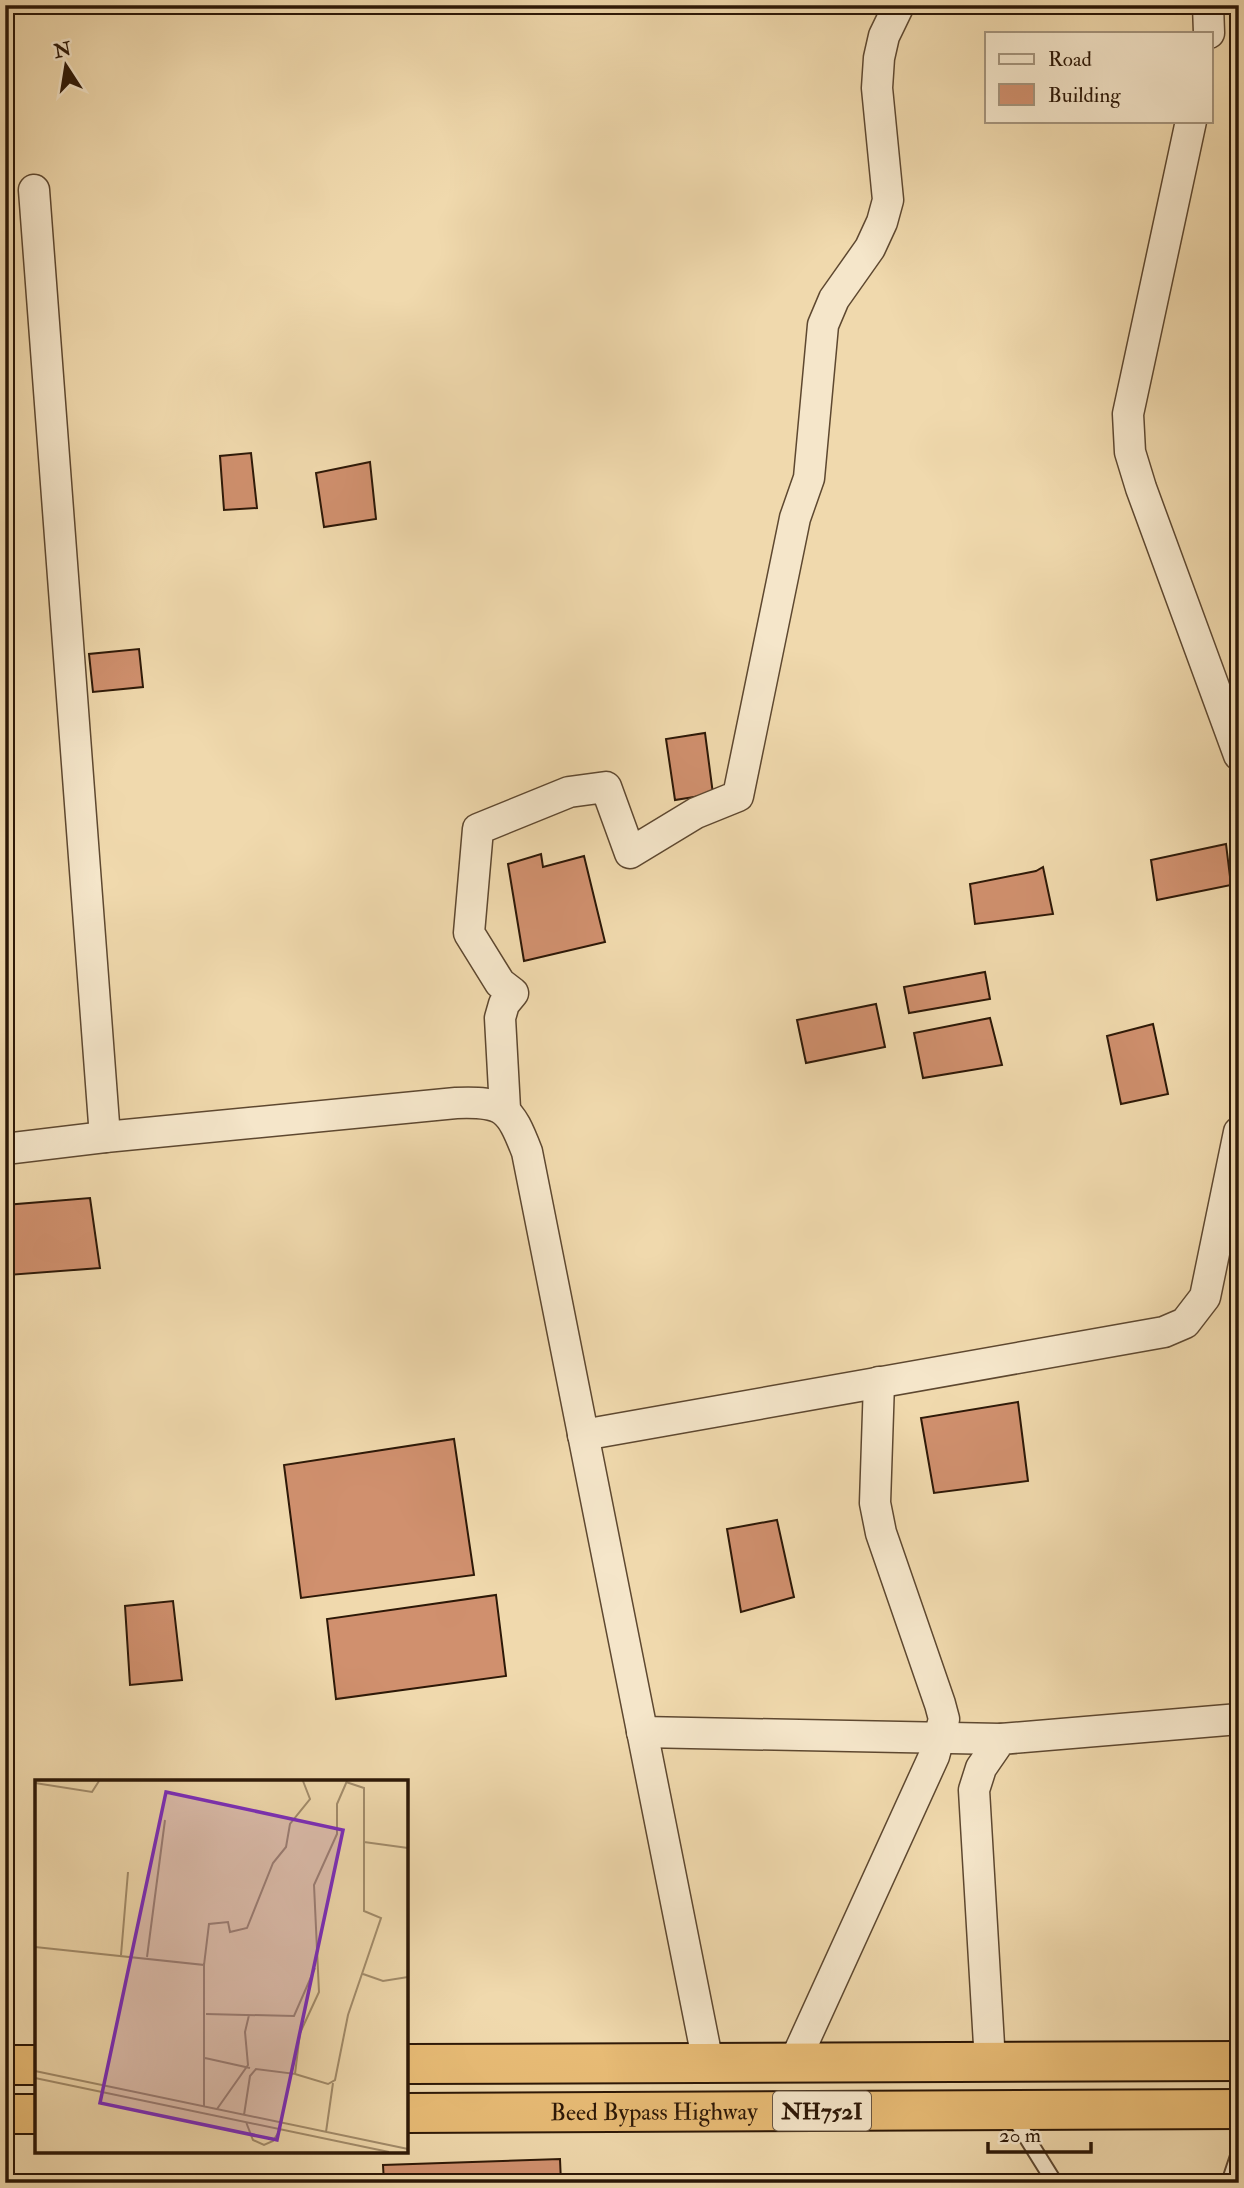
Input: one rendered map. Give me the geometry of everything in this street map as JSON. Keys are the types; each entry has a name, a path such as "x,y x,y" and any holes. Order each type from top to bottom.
{"highway":[{"name":"Beed Bypass Highway","path":"408,2064 1239,2061"},
{"path":"5,2065 35,2065"},
{"name":"Beed Bypass Highway","path":"408,2113 1239,2109"},
{"path":"5,2114 35,2114"}],"street":[{"path":"708,2063 527,1152 517,1126 505,1109 500,1018 504,1004 513,993 500,983 469,933 478,829 569,792 606,787 630,853 696,813 738,796 795,518 809,478 824,325 834,299 870,248 882,222 888,200 877,88 884,36 899,5"},
{"path":"1208,5 1209,32"},
{"path":"1191,122 1128,414 1130,452 1145,501 1239,755"},
{"path":"34,190 105,1137"},
{"path":"5,1149 456,1103 479,1102 505,1109"},
{"path":"583,1435 1164,1332 1185,1323 1205,1297 1239,1132"},
{"path":"794,2063 934,1756 944,1719 881,1533 875,1503 879,1382"},
{"path":"642,1732 1001,1739 1239,1719"},
{"path":"990,2062 974,1790 981,1768 1001,1739"}],"lane":[{"path":"1009,2110 1055,2183"},
{"path":"1228,2183 1239,2153"}],"building":[{"path":"251,453 257,508 224,510 220,456"},
{"path":"370,462 376,519 324,527 316,473"},
{"path":"139,649 143,687 93,692 89,654"},
{"path":"705,733 713,794 675,800 666,739"},
{"path":"1226,844 1231,885 1157,900 1151,860"},
{"path":"541,854 543,867 584,856 605,942 524,961 508,864"},
{"path":"1043,867 1053,914 975,924 970,884 1036,871"},
{"path":"985,972 990,999 909,1013 904,987"},
{"path":"876,1004 885,1047 806,1063 797,1020"},
{"path":"990,1018 1002,1065 923,1078 914,1033"},
{"path":"1153,1024 1168,1094 1121,1104 1107,1036"},
{"path":"90,1198 100,1268 8,1275 5,1205"},
{"path":"1018,1402 1028,1481 934,1493 921,1418"},
{"path":"454,1439 474,1575 301,1598 284,1465"},
{"path":"777,1520 794,1597 741,1612 727,1529"},
{"path":"496,1595 506,1676 336,1699 327,1619"},
{"path":"173,1601 182,1680 130,1685 125,1606"},
{"path":"560,2159 561,2183 384,2183 383,2165"}]}
